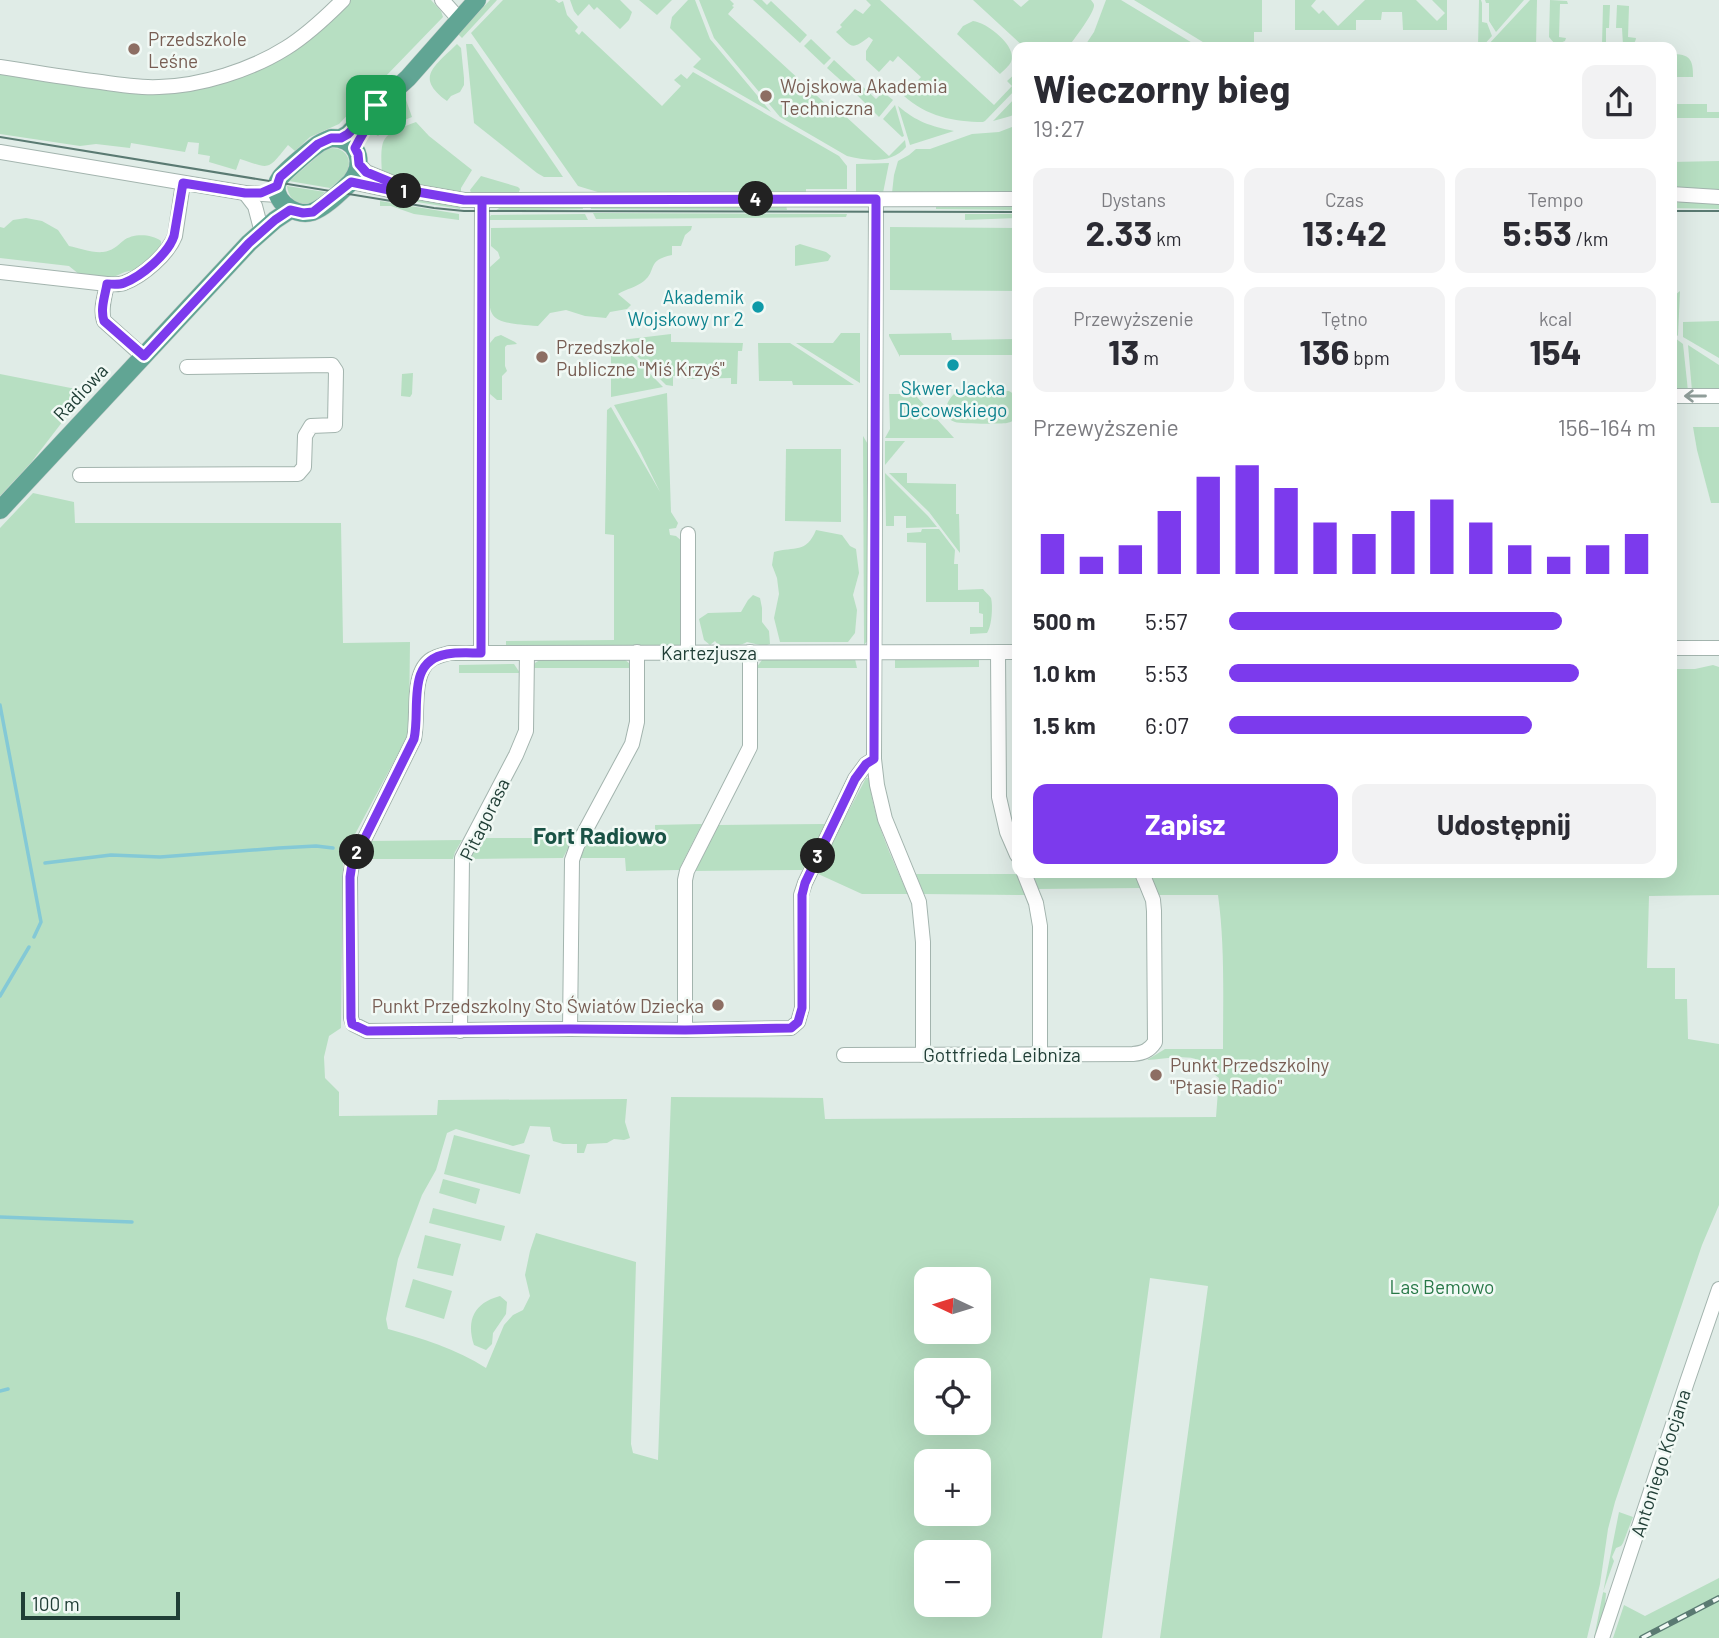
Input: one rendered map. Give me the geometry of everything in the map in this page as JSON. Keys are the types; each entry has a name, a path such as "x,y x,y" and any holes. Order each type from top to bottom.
{"main road":[{"path":"352,150 397,88 477,0"},
{"path":"331,138 352,150 358,171 351,182 313,212 303,213 277,196 280,177 318,144 331,138"},
{"name":"Radiowa","path":"249,243 277,196"},
{"name":"Radiowa","path":"0,510 249,243 275,220 277,196"}],"street":[{"path":"0,67 138,87 198,83 267,59 288,47 343,0"},
{"path":"442,0 459,19"},
{"path":"352,150 366,172 412,191"},
{"path":"0,152 277,196"},
{"path":"351,182 394,191 412,191 464,200 1012,199"},
{"path":"0,272 122,284 157,261 172,244 183,183"},
{"path":"245,193 255,206 260,225"},
{"path":"1677,194 1719,197"},
{"path":"876,199 874,759 884,819 919,902 923,942 923,1055"},
{"path":"481,653 482,200"},
{"path":"107,284 103,306 104,321 144,356"},
{"path":"80,475 298,474 304,467 305,436 311,426 335,425 336,371 331,365 187,368"},
{"path":"1677,396 1719,396"},
{"path":"688,534 688,652"},
{"path":"1677,648 1719,648"},
{"path":"570,1029 572,860 636,734 638,652"},
{"path":"685,1030 685,880 687,871 750,747 750,652"},
{"path":"998,652 999,797 1012,844"},
{"name":"Kartezjusza","path":"460,1031 367,1031 352,1024 351,1018 352,864 414,739 421,671 434,657 449,653 1012,652"},
{"name":"Pitagorasa","path":"460,1031 461,858 526,731 527,653"},
{"path":"460,1031 791,1027 801,1016 802,1008 802,895 805,883 855,779 866,764 874,759"},
{"path":"1026,878 1036,903 1040,926 1040,1053"},
{"name":"Gottfrieda Leibniza","path":"844,1055 1133,1054 1151,1049 1155,1042 1154,911 1153,900 1144,878"},
{"name":"Antoniego Kocjana","path":"1602,1638 1719,1289"}],"green space":[{"path":"350,0 431,0 443,17 384,78 372,88 369,85 359,96 362,100 339,124 310,137 295,151 288,145 268,166 240,159 236,170 209,162 210,156 198,154 199,143 188,142 185,152 131,143 130,148 96,144 80,146 0,134 0,72 180,90 316,32"},
{"path":"490,0 497,0 462,38 458,34"},
{"path":"503,0 563,1 567,15 578,27 575,31 579,35 582,31 662,106 681,86 674,80 681,74 687,79 693,72 839,156 847,166 847,189 806,189 806,193 601,193 578,186 471,33"},
{"path":"570,0 620,0 632,12 629,20 620,29 597,7 594,10 589,4 578,16"},
{"path":"639,0 672,0 657,15"},
{"path":"688,0 695,0 710,39 771,112 693,67 701,59 670,28 672,17"},
{"path":"699,0 730,0 734,7 728,14 828,106 831,103 889,156 905,140 906,147 886,159 871,160 847,156 780,117 714,38"},
{"path":"753,0 762,0 767,5 771,1 807,35 800,43"},
{"path":"866,0 880,0 994,105 1012,86 1012,93 983,122 951,119 931,113 913,103 904,96 921,77 898,56 879,72 866,60 866,51 873,40 869,37 855,46 836,32 855,9 863,14 871,5"},
{"path":"973,0 1013,0 1021,7 1029,0 1091,0 1094,5 1088,20 1072,42 1019,42"},
{"path":"1106,0 1121,0 1191,42 1087,42"},
{"path":"1134,0 1262,0 1262,32 1254,32 1254,42 1203,42"},
{"path":"1295,0 1316,0 1311,6 1319,14 1323,10 1338,26 1365,0 1416,0 1437,21 1445,13 1432,0 1447,0 1447,30 1403,30 1402,12 1382,12 1381,20 1356,20 1356,30 1295,30"},
{"path":"1481,0 1482,22 1487,23 1492,36 1487,42 1478,42"},
{"path":"1485,0 1524,0 1496,32 1489,21 1489,3"},
{"path":"1530,0 1537,0 1536,42 1491,42"},
{"path":"1550,0 1567,1 1568,4 1560,4 1559,37 1566,38 1565,41 1553,42 1549,37"},
{"path":"1603,5 1610,5 1609,28 1606,28 1606,42 1602,42"},
{"path":"1617,5 1629,6 1628,37 1636,38 1634,42 1623,42 1622,28 1616,28"},
{"path":"973,21 993,30 1010,49 1011,62 1000,74 957,34 963,26"},
{"path":"811,39 831,58 824,65 804,46"},
{"path":"457,44 461,48 464,85 460,92 447,101 432,85 431,72"},
{"path":"466,44 472,44 563,177 544,177 537,173 474,123"},
{"path":"1677,55 1689,59 1693,77 1677,77"},
{"path":"834,60 876,99 883,92 893,100 879,117 827,68"},
{"path":"402,95 412,117 388,127 378,136 370,131 379,119"},
{"path":"1012,101 1012,115 993,121"},
{"path":"1677,104 1707,104 1707,112 1719,112 1719,118 1677,118"},
{"path":"895,105 904,136 902,137 883,119"},
{"path":"898,106 924,123 954,131 910,145"},
{"path":"416,122 429,136 472,170 461,192 410,184 382,173 385,138"},
{"path":"1012,127 1012,192 892,193 898,161 916,149 930,149 972,134 999,132"},
{"path":"337,148 347,155 349,167 346,174 330,188 289,181 325,150"},
{"path":"1719,161 1719,191 1677,188 1677,162"},
{"path":"889,163 883,193 856,192 856,164"},
{"path":"481,176 518,187 519,192 471,193 470,190"},
{"path":"287,186 325,192 313,202 302,205 292,198"},
{"path":"383,193 460,206 460,209 381,196"},
{"path":"380,201 459,214 459,220 380,206"},
{"path":"1677,202 1719,204 1719,209 1677,208"},
{"path":"582,205 583,209 495,211 502,206"},
{"path":"786,205 787,210 591,209 590,206"},
{"path":"936,205 1012,205 1012,210 936,209"},
{"path":"593,213 847,214 846,217 596,219"},
{"path":"585,214 588,220 488,220 491,215"},
{"path":"965,214 1012,214 1012,218 965,220"},
{"path":"26,218 42,221 58,230 69,246 90,251 109,251 127,238 137,236 157,239 161,241 161,245 149,263 142,268 109,279 85,279 69,266 0,258 0,227 4,228 13,220"},
{"path":"692,226 681,246 672,246 672,255 658,260 644,281 618,294 631,305 627,309 610,312 606,318 585,316 566,310 550,313 538,326 498,319 490,307 490,267 500,258 491,246 491,228"},
{"path":"890,227 1012,228 1012,291 890,290"},
{"path":"800,244 831,256 828,261 795,266 795,246"},
{"path":"1680,291 1678,336 1677,335 1677,293"},
{"path":"1719,321 1719,358 1683,337 1683,322"},
{"path":"841,333 860,333 860,383 796,343 833,343"},
{"path":"951,333 952,340 1012,339 1012,355 900,357 889,334"},
{"path":"671,334 671,342 743,343 742,351 738,351 737,384 731,384 731,378 687,379 687,375 673,376 673,386 666,385 621,340"},
{"path":"501,335 517,344 505,347 507,371 502,376 502,400 497,400 490,394 490,343"},
{"path":"1677,340 1683,344 1688,391 1677,391"},
{"path":"619,342 663,387 611,397 611,346"},
{"path":"758,343 790,343 854,385 793,385 792,381 759,381"},
{"path":"1688,345 1719,365 1719,392 1692,391"},
{"path":"413,373 412,394 410,397 401,396 402,374"},
{"path":"0,374 86,391 30,464 0,496"},
{"path":"958,391 1009,391 1012,393 1012,421 955,422 946,411 951,398"},
{"path":"667,393 671,512 678,523 676,528 669,529 670,535 676,536 684,543 686,648 521,649 521,646 506,645 506,641 614,640 614,535 605,534 607,410 611,407 660,492 614,405"},
{"path":"889,394 916,396 954,438 885,438 890,429"},
{"path":"1693,427 1719,427 1719,503 1711,503"},
{"path":"863,436 869,446 870,638 864,645"},
{"path":"885,441 905,441 885,465"},
{"path":"786,449 841,449 841,522 785,521"},
{"path":"885,473 937,527 906,528 906,516 894,516 894,526 886,526"},
{"path":"889,473 907,473 907,483 956,484 960,553 929,512"},
{"name":"Las Bemowo","path":"33,493 74,502 75,523 341,523 343,643 410,642 407,737 343,861 341,1028 329,1036 324,1057 325,1078 339,1092 339,1116 437,1115 438,1100 627,1099 625,1122 630,1138 587,1144 584,1153 577,1153 577,1144 553,1141 550,1127 530,1126 524,1143 513,1146 456,1129 447,1133 436,1170 422,1195 398,1259 386,1319 388,1329 426,1340 486,1368 504,1325 513,1315 523,1310 530,1296 525,1275 536,1233 636,1262 631,1444 633,1453 658,1460 671,1097 823,1098 825,1119 1216,1117 1219,1078 1203,1064 1187,1057 1147,1060 1165,1049 1223,1049 1223,952 1218,895 1157,895 1152,878 1677,878 1677,669 1713,665 1719,667 1719,895 1649,896 1647,968 1675,968 1675,999 1687,999 1688,1039 1719,1044 1719,1205 1702,1245 1615,1502 1587,1638 1160,1638 1208,1286 1150,1278 1102,1638 0,1638 0,528"},
{"path":"922,529 939,529 955,550 958,590 983,589 991,598 992,616 987,633 970,634 970,627 983,627 979,602 926,602 926,543 907,542 907,533 921,532"},
{"path":"816,530 842,535 850,546 856,549 859,573 853,595 857,610 855,633 848,642 780,642 774,618 779,594 772,565 774,552 804,546"},
{"path":"753,595 760,598 762,622 769,631 770,644 764,646 747,642 719,646 715,641 710,645 704,640 699,619 708,613 741,612"},
{"path":"895,657 979,657 979,667 895,668"},
{"path":"543,658 624,659 631,668 533,668 535,663"},
{"path":"855,659 857,668 756,668 762,660"},
{"path":"514,664 520,673 459,673 459,665"},
{"path":"866,778 869,778 874,808 884,837 908,894 862,894 816,873"},
{"path":"702,824 679,870 626,871 625,858 580,858 590,838 655,837 655,825"},
{"path":"826,824 802,870 694,871 718,825"},
{"path":"480,838 573,838 563,858 469,859"},
{"path":"462,840 453,859 361,859 369,841"},
{"path":"916,874 1012,874 1012,878 1020,878 1026,895 923,894"},
{"path":"1034,878 1137,878 1141,888 1038,889"},
{"path":"454,1135 530,1155 520,1194 444,1174"},
{"path":"443,1179 480,1189 476,1204 439,1193"},
{"path":"433,1208 505,1226 501,1241 429,1223"},
{"path":"425,1235 461,1244 453,1276 417,1268"},
{"path":"413,1279 452,1291 444,1319 405,1307"},
{"path":"500,1296 507,1302 506,1314 493,1333 492,1344 486,1350 474,1345 472,1320 478,1308"},
{"path":"1619,1512 1633,1517 1623,1543 1616,1548 1612,1557 1614,1561 1603,1591"},
{"path":"1719,1578 1719,1638 1613,1638 1624,1605 1645,1616"},
{"path":"1603,1592 1606,1593 1604,1617 1597,1638 1594,1638"}],"waterway":[{"path":"0,705 41,922 34,937"},
{"path":"45,863 111,855 160,857 316,846 333,848"},
{"path":"0,996 29,947"},
{"path":"0,1217 132,1222"},
{"path":"0,1391 8,1389"}],"tram line":[{"path":"0,137 464,211 1012,212"},
{"path":"1677,211 1719,211"}],"railway":[{"path":"1642,1638 1719,1598"}],"place":[{"name":"Przedszkole Leśne","path":"134,49"},
{"name":"Wojskowa Akademia Techniczna","path":"766,96"},
{"name":"Akademik Wojskowy nr 2","path":"758,307"},
{"name":"Przedszkole Publiczne \"Miś Krzyś\"","path":"542,357"},
{"name":"Skwer Jacka Decowskiego","path":"953,365"},
{"name":"Punkt Przedszkolny Sto Światów Dziecka","path":"718,1005"},
{"name":"Punkt Przedszkolny \"Ptasie Radio\"","path":"1156,1075"}],"district":[{"name":"Fort Radiowo","path":"600,835"}],"route":[{"path":"376,105 348,134 318,144 280,177 277,186 261,193 183,183 172,244 157,261 140,274 122,284 107,284 103,306 104,321 144,356 249,243 290,210 313,212 351,182 394,191 412,191 464,200 482,200 481,653 449,653 434,657 421,671 414,739 352,864 352,1024 367,1031 791,1028 798,1022 802,1008 802,895 805,883 855,779 866,764 874,759 876,199 464,200 438,196 412,191 362,169 355,148 397,88 376,105"}]}
